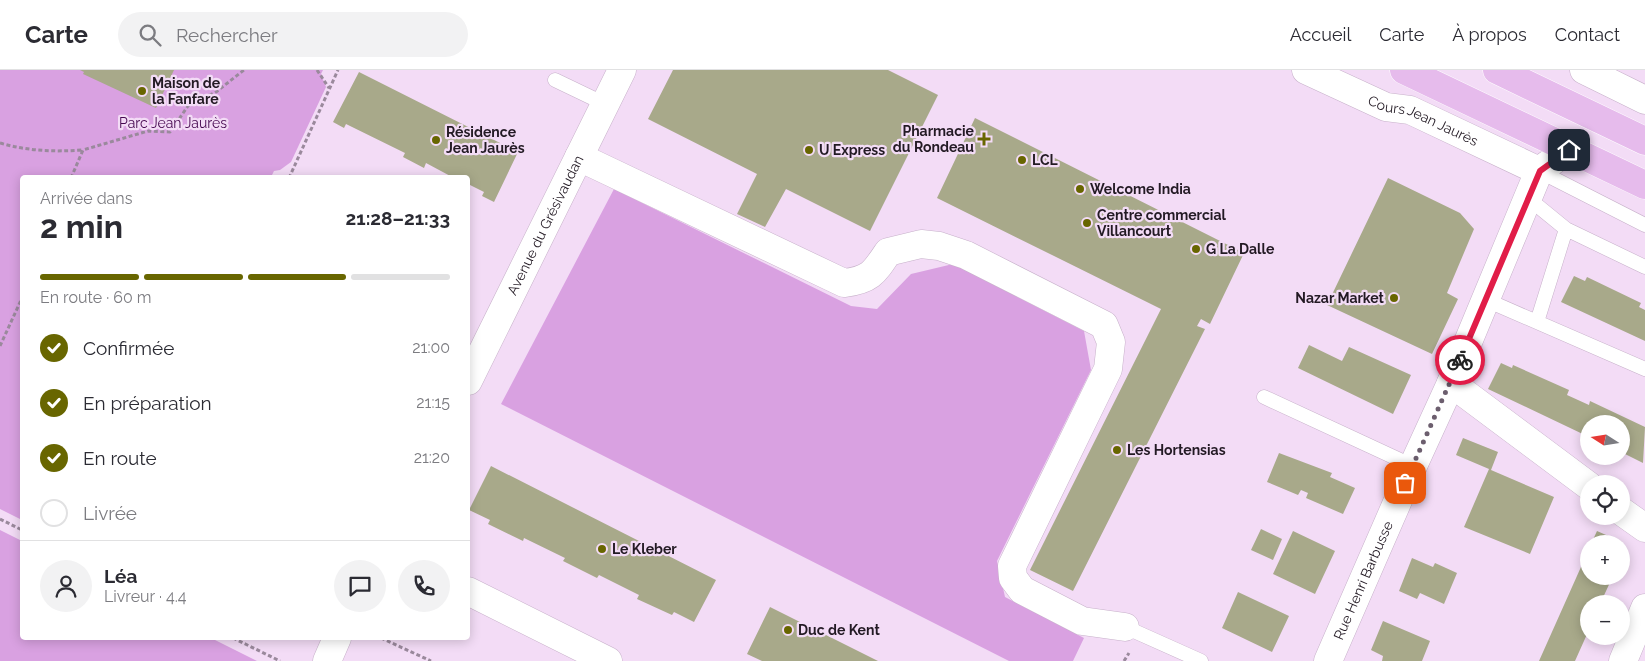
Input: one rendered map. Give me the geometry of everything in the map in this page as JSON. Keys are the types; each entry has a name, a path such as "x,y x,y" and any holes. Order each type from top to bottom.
{"main road":[{"path":"1404,70 1645,185"},
{"path":"1497,70 1645,140"}],"street":[{"name":"Avenue du Grésivaudan","path":"470,377 622,70"},
{"name":"Cours Jean Jaurès","path":"1306,70 1386,107 1410,110 1540,171"},
{"path":"1584,70 1645,100"},
{"path":"1528,198 1540,171 1569,150"},
{"path":"578,157 844,283 863,281 876,270 888,252 921,244 939,246 966,255 1104,325 1111,342 1108,370 1012,566 1013,578 1022,590 1082,621 1126,627"},
{"name":"Rue Henri Barbusse","path":"1328,661 1451,383 1484,299 1528,198"},
{"path":"1451,383 1580,479"},
{"path":"1630,517 1645,528"},
{"path":"470,592 608,661"},
{"path":"1622,661 1645,608"},
{"path":"327,661 336,640"}],"lane":[{"path":"555,80 605,104"},
{"name":"Cours Jean Jaurès","path":"1540,171 1645,225"},
{"path":"1528,198 1566,229 1645,267"},
{"path":"1537,322 1566,229"},
{"path":"1484,299 1645,369"},
{"path":"1264,396 1413,466"},
{"path":"1126,627 1201,661"}],"path":[{"path":"0,143 24,150 54,152 83,150 148,131 170,132 188,106 216,92 244,70"},
{"path":"317,70 329,88"},
{"path":"290,175 338,70"},
{"path":"72,175 83,150"},
{"path":"0,346 20,302"},
{"path":"0,519 20,529"},
{"path":"238,640 280,661"},
{"path":"386,640 431,661"}],"green space":[{"name":"Parc Jean Jaurès","path":"0,70 323,70 321,74 326,87 291,162 280,170 274,171 272,175 20,175 20,519 0,509"},
{"path":"614,189 851,306 877,309 911,274 953,264 1084,331 1091,370 997,561 1005,597 1084,638 1073,661 1009,661 501,404"},
{"path":"0,530 20,540 20,640 215,640 257,661 0,661"}],"building":[{"name":"Maison de la Fanfare","path":"80,70 174,70 156,108 83,74 84,72"},
{"name":"U Express","path":"673,70 888,70 938,95 870,231 786,189 765,227 737,214 757,174 648,119"},
{"name":"Résidence Jean Jaurès","path":"359,72 518,152 494,202 482,196 484,192 470,185 470,175 448,175 426,163 424,168 403,157 405,153 346,124 344,128 333,122"},
{"path":"975,118 1244,253 1210,324 1201,319 1197,326 1205,329 1073,591 1030,570 1161,309 937,198"},
{"path":"1388,178 1460,213 1474,229 1447,293 1458,299 1432,354 1327,305"},
{"path":"1574,276 1585,281 1587,277 1641,303 1639,307 1645,310 1645,341 1561,302"},
{"path":"1309,345 1342,361 1349,347 1411,375 1393,414 1298,368"},
{"path":"1501,363 1512,368 1513,365 1569,390 1567,395 1589,405 1590,401 1620,415 1580,415 1580,433 1488,389"},
{"path":"1630,420 1645,427 1643,463 1630,456"},
{"path":"1463,438 1498,452 1491,470 1554,497 1530,554 1464,527 1489,469 1456,455"},
{"path":"1279,453 1332,473 1330,477 1355,488 1343,514 1306,498 1308,493 1301,490 1298,495 1267,482"},
{"name":"Le Kleber","path":"491,466 716,580 694,622 674,612 672,615 637,599 639,595 599,575 597,578 563,561 565,558 524,538 523,541 488,524 490,520 470,510"},
{"path":"1261,529 1282,539 1273,560 1251,550"},
{"path":"1293,531 1335,551 1315,594 1273,574"},
{"path":"1597,531 1606,535 1595,535"},
{"path":"1412,558 1433,567 1435,563 1457,573 1444,604 1420,593 1417,599 1399,591"},
{"path":"1580,569 1580,585 1609,585 1604,595 1580,595 1580,645 1582,645 1575,661 1539,661"},
{"path":"1238,592 1289,616 1272,652 1222,628"},
{"name":"Duc de Kent","path":"770,607 878,661 762,661 747,654"},
{"path":"1383,621 1430,641 1422,661 1382,661 1383,656 1371,650"}],"way so far":[{"path":"1405,483 1460,360"}],"place":[{"name":"Maison de la Fanfare","path":"142,91"},
{"name":"Pharmacie du Rondeau","path":"984,139"},
{"name":"Résidence Jean Jaurès","path":"436,140"},
{"name":"U Express","path":"809,150"},
{"name":"LCL","path":"1022,160"},
{"name":"Welcome India","path":"1080,189"},
{"name":"Centre commercial Villancourt","path":"1087,223"},
{"name":"G La Dalle","path":"1196,249"},
{"name":"Nazar Market","path":"1394,298"},
{"name":"Les Hortensias","path":"1117,450"},
{"name":"Le Kleber","path":"602,549"},
{"name":"Duc de Kent","path":"788,630"}],"route":[{"path":"1460,360 1484,299 1540,171 1569,150"}]}
